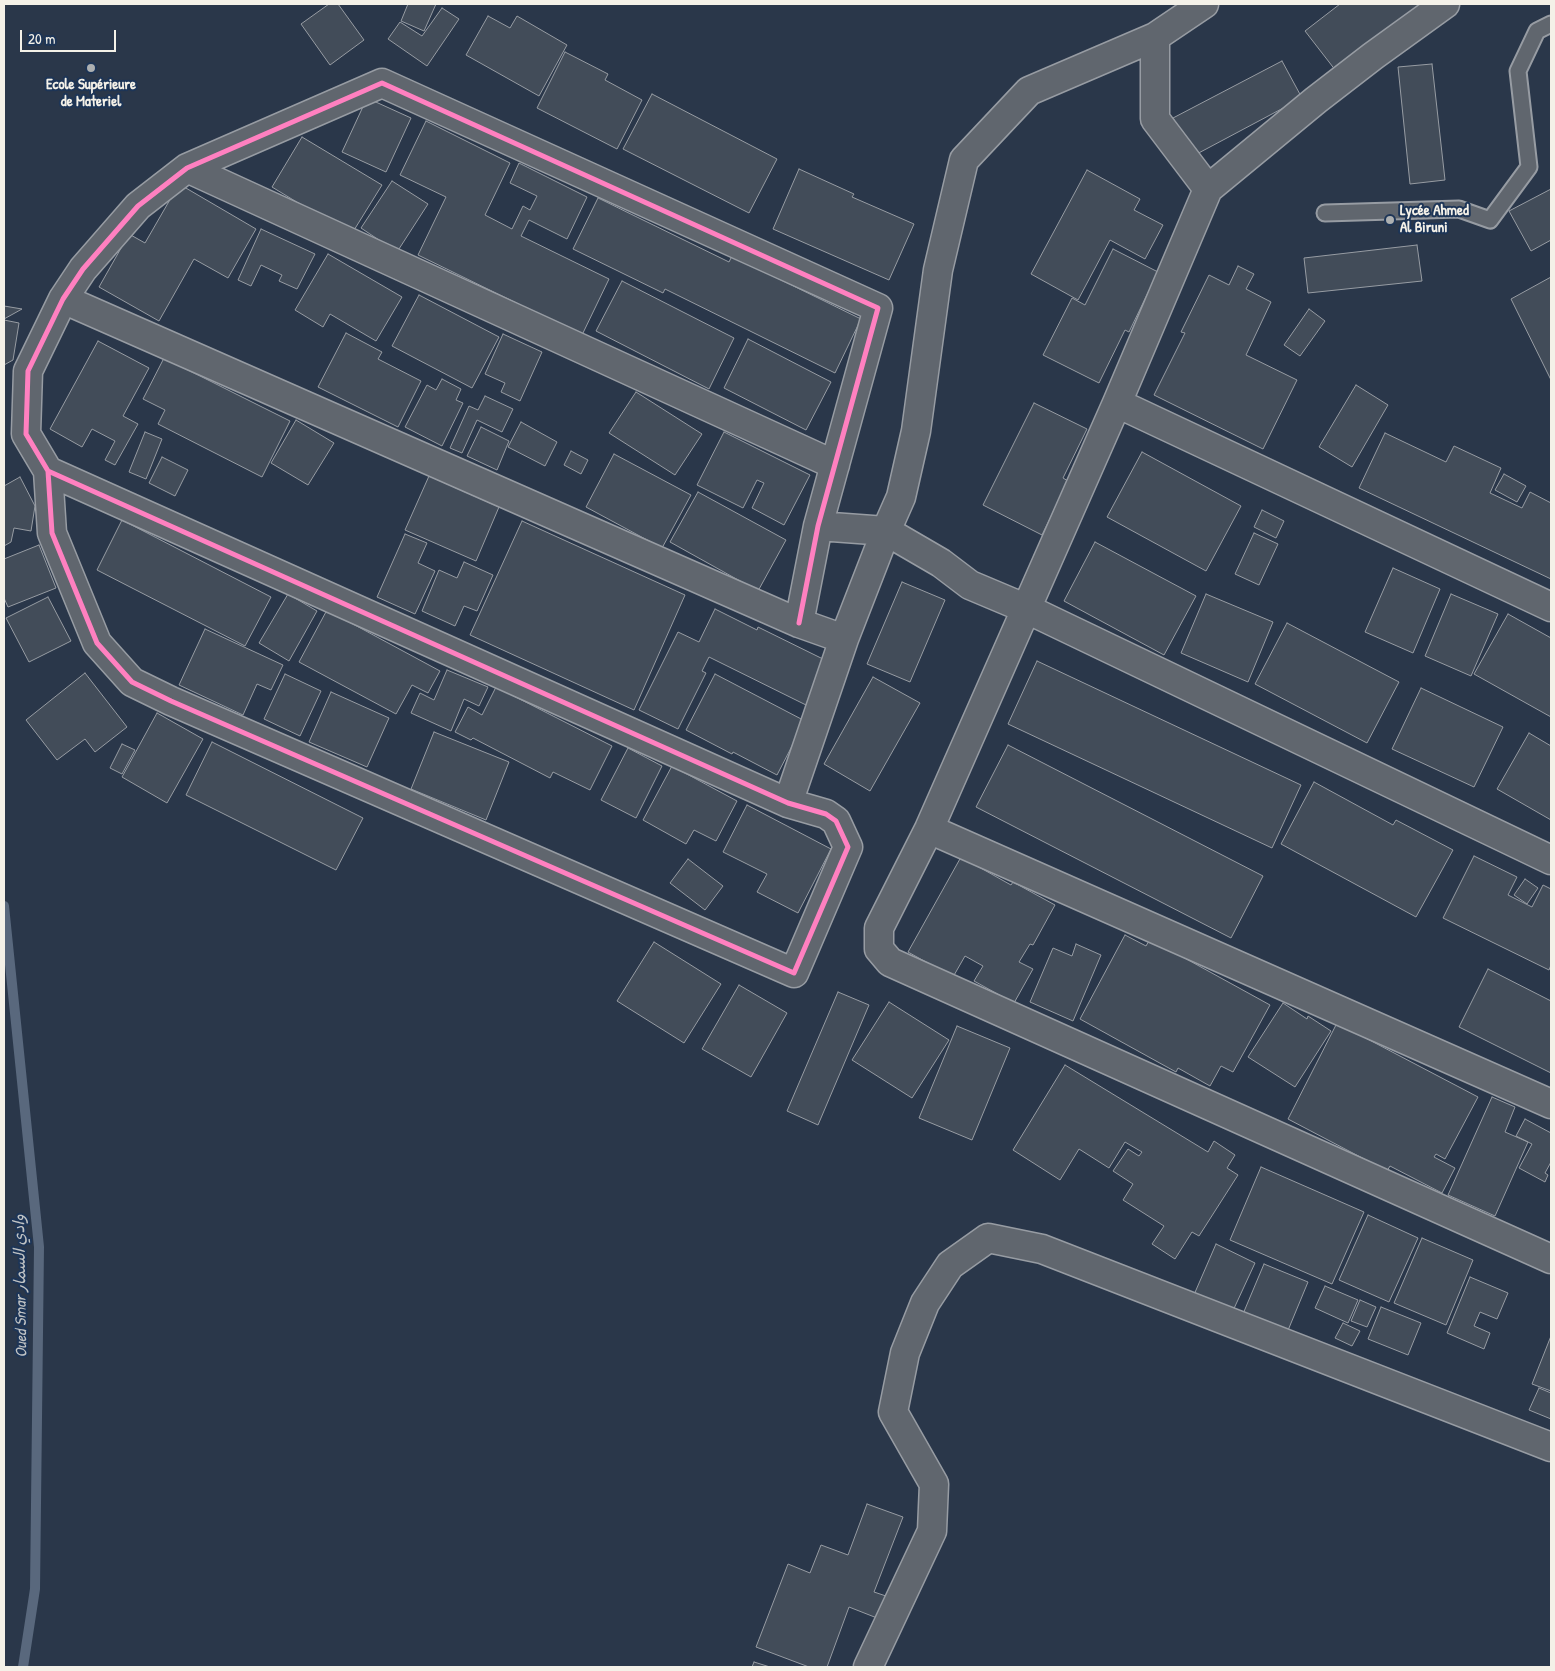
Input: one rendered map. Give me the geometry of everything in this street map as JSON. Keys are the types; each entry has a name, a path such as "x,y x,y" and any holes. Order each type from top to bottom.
{"street":[{"path":"788,803 844,640 901,497 916,432 938,270 964,160 1028,91 1155,37 1204,4"},
{"path":"1445,4 1372,56 1208,190 1117,403 929,829 879,928 879,949 890,962 1551,1259"},
{"path":"1155,37 1155,119 1208,190"},
{"path":"48,471 788,803 826,814 836,821 848,846 794,973 171,701 132,682 97,643 52,533 48,471 26,434 28,371 63,299 83,269 138,206 187,168 382,83 878,308 818,526 799,623"},
{"path":"187,168 835,465"},
{"path":"63,299 799,623 844,640"},
{"path":"1117,403 1551,607"},
{"path":"818,526 886,531 941,563 970,585 1027,608 1551,860"},
{"path":"929,829 1551,1104"},
{"path":"868,1667 932,1531 934,1484 893,1412 905,1353 924,1303 950,1265 988,1238 1042,1249 1551,1447"}],"lane":[{"path":"1325,213 1459,209 1490,220 1529,167 1518,71 1537,30 1551,24"}],"building":[{"path":"329,4 338,4 364,40 330,65 301,24"},
{"path":"408,4 436,4 424,31 401,21"},
{"path":"1340,4 1422,4 1336,71 1305,31"},
{"path":"442,8 459,19 427,66 388,39 400,22 422,36"},
{"path":"488,16 510,28 517,16 567,45 539,96 466,55"},
{"path":"565,52 608,74 605,80 642,100 617,149 537,108"},
{"path":"1282,61 1302,98 1193,156 1173,118"},
{"path":"1432,64 1445,180 1410,184 1398,67"},
{"path":"652,94 777,159 749,213 623,149"},
{"path":"367,98 411,118 386,172 342,152"},
{"path":"426,121 510,163 485,215 512,229 523,206 530,210 537,196 510,183 519,163 587,197 567,239 529,220 521,236 609,279 582,335 418,255 446,197 400,175"},
{"path":"302,137 382,185 351,235 272,187"},
{"path":"799,169 854,194 852,197 914,224 889,280 773,229"},
{"path":"1087,170 1140,199 1134,210 1163,225 1145,259 1110,240 1078,300 1031,274"},
{"path":"392,181 428,204 397,252 361,228"},
{"path":"179,184 256,229 228,278 194,259 159,321 99,287 129,234 145,243"},
{"path":"1551,189 1551,240 1531,251 1509,211"},
{"path":"598,198 729,262 732,256 861,319 835,373 665,289 663,293 573,249"},
{"path":"261,229 315,254 297,289 279,281 282,275 261,265 251,286 238,280"},
{"path":"1417,245 1422,281 1308,293 1304,258"},
{"path":"1113,249 1158,272 1129,332 1125,330 1099,383 1043,355 1072,298 1085,305"},
{"path":"328,254 402,297 376,341 330,314 323,327 295,310"},
{"path":"1238,266 1254,274 1246,289 1271,302 1246,355 1297,380 1263,449 1154,395 1185,333 1181,332 1209,275 1229,285"},
{"path":"1551,277 1551,380 1511,299"},
{"path":"622,281 734,338 709,389 596,331"},
{"path":"419,295 499,337 472,388 392,346"},
{"path":"4,306 22,309 4,319"},
{"path":"1309,309 1325,321 1300,356 1284,345"},
{"path":"4,320 19,323 13,360 4,365"},
{"path":"346,333 382,352 378,359 421,381 398,427 318,387"},
{"path":"503,334 542,352 520,401 501,392 505,383 485,374"},
{"path":"748,339 831,382 806,430 724,388"},
{"path":"98,341 149,368 123,416 138,424 115,465 105,460 115,441 92,429 82,447 50,429"},
{"path":"164,358 290,421 262,477 158,424 165,410 143,399"},
{"path":"442,379 461,389 456,400 463,403 442,446 405,427 427,385 436,390"},
{"path":"1356,385 1388,405 1352,467 1319,447"},
{"path":"636,392 702,434 675,475 609,433"},
{"path":"485,396 513,409 502,432 477,420 462,453 450,448 469,406 478,410"},
{"path":"1034,403 1087,429 1063,478 1068,481 1042,535 983,505"},
{"path":"296,420 334,443 308,485 271,463"},
{"path":"521,422 557,442 545,466 508,447"},
{"path":"481,427 509,441 497,470 467,456"},
{"path":"145,432 162,439 146,479 129,472"},
{"path":"724,432 810,475 784,525 752,508 764,483 757,480 743,508 697,485"},
{"path":"1385,433 1446,462 1454,446 1501,468 1490,493 1522,508 1530,492 1551,503 1551,579 1359,488"},
{"path":"571,451 588,460 581,474 564,465"},
{"path":"1142,452 1241,506 1206,571 1107,517"},
{"path":"614,454 691,495 662,548 586,507"},
{"path":"162,457 188,470 175,496 149,483"},
{"path":"1504,474 1526,486 1517,502 1495,490"},
{"path":"429,476 499,507 476,561 405,530"},
{"path":"20,477 35,506 31,531 14,528 11,542 4,546 4,486"},
{"path":"698,492 786,540 758,591 670,542"},
{"path":"1262,510 1284,521 1276,538 1254,527"},
{"path":"122,520 271,597 245,646 97,570"},
{"path":"522,521 685,595 634,710 470,635"},
{"path":"1254,533 1278,544 1259,585 1235,574"},
{"path":"405,534 427,543 418,563 435,571 415,614 377,597"},
{"path":"1095,542 1196,596 1164,655 1064,601"},
{"path":"39,545 56,588 8,607 4,598 4,559"},
{"path":"464,562 493,575 477,611 464,606 455,626 422,611 439,570 457,578"},
{"path":"1393,568 1440,589 1413,653 1365,632"},
{"path":"902,582 945,600 910,682 867,664"},
{"path":"288,594 317,611 289,661 259,643"},
{"path":"1206,594 1273,622 1248,682 1181,653"},
{"path":"1451,594 1498,614 1471,676 1425,656"},
{"path":"48,597 71,641 29,662 6,618"},
{"path":"715,609 757,630 758,627 827,661 806,705 709,657 702,671 706,673 678,729 639,710 678,632 699,642"},
{"path":"327,610 440,671 428,693 412,685 396,714 299,662"},
{"path":"1508,614 1551,638 1551,717 1474,674"},
{"path":"1287,623 1399,682 1367,743 1255,684"},
{"path":"205,629 283,665 271,690 257,684 243,715 179,685"},
{"path":"1037,661 1301,785 1272,848 1008,724"},
{"path":"447,670 488,687 479,706 464,699 451,731 411,713 420,693 434,700"},
{"path":"85,673 127,727 95,752 85,739 57,760 26,720"},
{"path":"285,674 321,691 300,736 264,719"},
{"path":"715,674 805,721 777,775 686,730"},
{"path":"873,677 920,703 870,791 824,764"},
{"path":"496,687 612,746 590,790 553,772 550,778 473,738 471,740 455,732 468,707 482,715"},
{"path":"1421,688 1503,727 1474,787 1392,749"},
{"path":"331,692 389,718 367,767 309,742"},
{"path":"157,713 203,739 167,803 122,777"},
{"path":"434,732 509,762 486,820 411,789"},
{"path":"1529,733 1551,746 1551,820 1497,789"},
{"path":"212,742 363,818 336,870 186,795"},
{"path":"122,744 135,750 122,774 110,768"},
{"path":"1008,745 1263,876 1231,938 976,807"},
{"path":"628,748 662,766 636,818 601,800"},
{"path":"672,766 737,801 716,841 694,830 686,844 643,820"},
{"path":"1314,782 1393,825 1396,820 1453,850 1416,917 1281,844"},
{"path":"747,805 831,849 798,913 757,892 767,874 723,852"},
{"path":"1474,856 1517,877 1508,895 1532,907 1543,885 1551,889 1551,965 1549,970 1443,918"},
{"path":"961,857 1011,885 1013,882 1055,905 1033,945 1030,944 1019,962 1033,969 1014,1003 974,981 983,966 965,956 953,977 908,952"},
{"path":"688,859 723,886 705,910 670,883"},
{"path":"1525,879 1538,888 1527,904 1514,895"},
{"path":"1125,935 1146,946 1150,939 1270,1005 1233,1072 1221,1066 1210,1086 1178,1068 1176,1072 1080,1019"},
{"path":"654,942 721,984 684,1043 617,1001"},
{"path":"1076,944 1101,955 1073,1021 1030,1002 1053,948 1072,956"},
{"path":"1488,969 1551,1001 1551,1073 1459,1027"},
{"path":"739,985 787,1013 751,1077 702,1049"},
{"path":"838,992 869,1005 818,1125 787,1111"},
{"path":"889,1002 949,1040 912,1098 852,1060"},
{"path":"1283,1003 1307,1019 1308,1016 1331,1031 1295,1087 1248,1057"},
{"path":"1337,1023 1478,1097 1445,1159 1436,1154 1434,1157 1455,1168 1442,1193 1390,1166 1387,1171 1288,1119"},
{"path":"957,1026 1010,1048 972,1140 919,1118"},
{"path":"1065,1065 1208,1152 1214,1141 1235,1155 1227,1168 1238,1175 1199,1236 1192,1232 1175,1259 1152,1244 1164,1226 1123,1200 1133,1184 1113,1171 1128,1149 1139,1156 1142,1152 1125,1142 1109,1168 1079,1149 1060,1180 1013,1150"},
{"path":"1492,1097 1515,1107 1505,1132 1528,1142 1495,1216 1448,1195"},
{"path":"1525,1119 1551,1133 1551,1162 1545,1173 1548,1175 1545,1182 1519,1168 1532,1144 1516,1136"},
{"path":"1261,1167 1364,1212 1332,1284 1230,1240"},
{"path":"1368,1215 1418,1238 1389,1302 1339,1280"},
{"path":"1422,1238 1473,1260 1446,1325 1394,1303"},
{"path":"1216,1244 1255,1263 1231,1315 1193,1297"},
{"path":"1264,1264 1308,1282 1284,1340 1240,1321"},
{"path":"1470,1277 1508,1293 1497,1319 1480,1312 1474,1326 1490,1333 1484,1349 1447,1333"},
{"path":"1325,1286 1358,1300 1348,1323 1315,1308"},
{"path":"1360,1300 1376,1307 1367,1327 1351,1321"},
{"path":"1381,1307 1421,1323 1408,1355 1368,1339"},
{"path":"1343,1323 1360,1331 1352,1346 1335,1338"},
{"path":"1551,1336 1551,1391 1532,1384"},
{"path":"1539,1388 1551,1393 1551,1419 1529,1410"},
{"path":"867,1504 903,1517 874,1592 886,1596 877,1618 849,1607 827,1667 809,1667 756,1647 788,1564 810,1573 821,1545 848,1555"},
{"path":"754,1662 770,1667 752,1667"}],"waterway":[{"name":"Oued Smar وادي السمار","path":"4,906 39,1247 35,1589 23,1667"}],"cycle path":[{"path":"48,471 788,803 826,814 836,821 848,847 794,973 171,701 132,682 97,643 52,533 48,471 26,434 28,371 63,299 83,269 138,206 187,168 382,83 878,308 818,526 799,623"}],"place":[{"name":"Ecole Supérieure de Materiel","path":"91,68"},
{"name":"Lycée Ahmed Al Biruni","path":"1390,220"}]}
